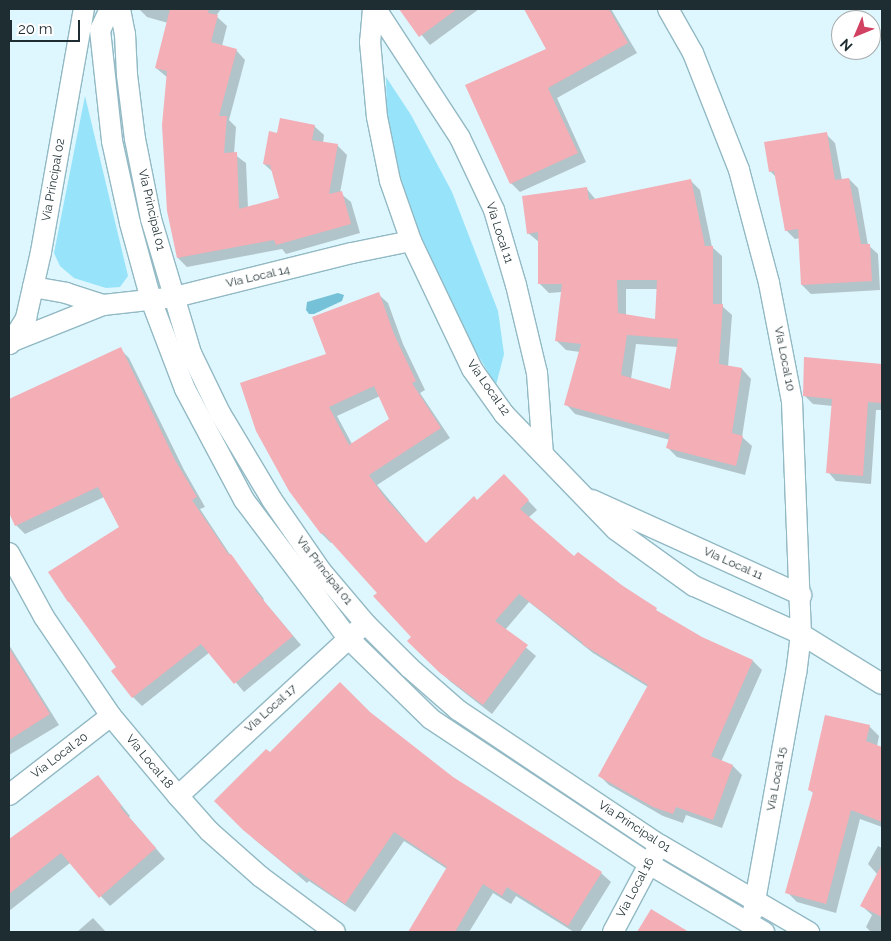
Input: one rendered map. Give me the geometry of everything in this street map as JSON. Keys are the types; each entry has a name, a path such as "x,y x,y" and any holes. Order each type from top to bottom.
{"street":[{"name":"Via Principal 02","path":"11,343 26,318 33,287 84,9"},
{"name":"Via Principal 01","path":"110,9 100,30 112,141 130,223 151,300 185,389 244,500 348,638 431,720 649,864 757,928"},
{"name":"Via Principal 01","path":"120,9 136,139 151,219 191,352 220,413 272,500 321,570 366,624 410,668 458,710 660,845 809,932"},
{"name":"Via Local 12","path":"375,9 370,42 377,117 390,181 411,241 472,369 504,414 616,530 694,586 801,634"},
{"name":"Via Local 11","path":"375,9 460,138 494,210 516,285 538,373 543,454"},
{"name":"Via Local 10","path":"668,9 693,53 739,170 769,283 792,402 801,634"},
{"name":"Via Local 14","path":"11,343 103,305 174,296 352,253 411,241"},
{"name":"Via Local 14","path":"33,287 66,293 103,305"},
{"name":"Via Local 11","path":"584,496 800,595"},
{"name":"Via Local 18","path":"9,553 44,617 111,716 178,796 209,831 261,877 335,932"},
{"name":"Via Local 17","path":"178,796 348,638 366,624"},
{"path":"801,634 882,684"},
{"name":"Via Local 15","path":"757,928 755,900 796,673 801,634"},
{"name":"Via Local 20","path":"9,796 111,716"},
{"name":"Via Local 16","path":"613,932 660,845"}],"shaded area":[{"path":"386,77 411,115 452,192 498,311 504,354 496,385 448,306 421,244 399,172 387,116"},
{"path":"85,96 128,276 120,287 106,288 74,278 60,266 54,253"},
{"path":"338,293 344,295 342,301 314,314 309,314 306,310 307,302"}],"building":[{"path":"170,9 209,9 208,13 218,15 211,42 237,49 219,116 227,116 224,153 237,152 239,209 279,198 270,165 263,164 269,131 277,133 280,118 315,125 312,140 338,144 329,194 342,191 351,224 276,245 274,240 177,258 167,211 162,125 167,71 155,68"},
{"path":"399,9 457,9 419,37"},
{"path":"524,9 609,9 628,43 548,88 578,153 510,184 465,85 546,49"},
{"path":"827,132 835,180 849,178 861,244 870,244 872,281 801,285 798,229 785,231 774,171 769,172 764,142"},
{"path":"691,179 705,246 713,246 713,304 723,304 719,364 742,368 732,433 743,436 736,466 666,448 670,434 564,405 581,344 555,341 562,284 538,284 538,232 527,234 522,196 587,187 589,200","holes":["617,280 657,280 655,319 618,313","627,335 678,339 670,389 621,375"]},
{"path":"379,292 394,334 416,381 412,383 441,428 369,475 386,499 426,543 474,496 477,500 504,474 529,500 520,509 574,556 578,552 623,586 657,608 656,610 702,637 753,660 711,756 733,765 713,820 676,807 673,814 653,807 598,776 648,685 582,644 519,594 495,621 528,645 483,705 440,673 407,641 411,637 373,596 377,593 323,533 321,534 289,491 256,431 240,383 326,354 312,317","holes":["374,386 389,419 349,445 329,407"]},
{"path":"121,347 175,460 197,497 192,500 229,555 231,554 255,590 293,636 234,684 201,644 132,698 111,671 116,667 48,572 119,527 98,487 15,526 9,513 9,399"},
{"path":"804,357 882,364 882,403 868,402 863,476 826,473 832,399 803,396"},
{"path":"9,648 50,714 9,740"},
{"path":"340,682 370,712 453,777 602,872 568,926 507,887 502,896 483,884 455,932 408,932 447,867 394,832 345,904 299,872 297,874 243,830 214,801 266,749 270,752"},
{"path":"825,715 870,725 866,741 882,747 882,822 851,810 826,904 785,893 813,792 808,790"},
{"path":"98,775 122,806 120,807 156,848 99,898 61,853 9,894 9,839"},
{"path":"882,864 882,917 860,906"},
{"path":"651,909 689,932 637,932"}]}
